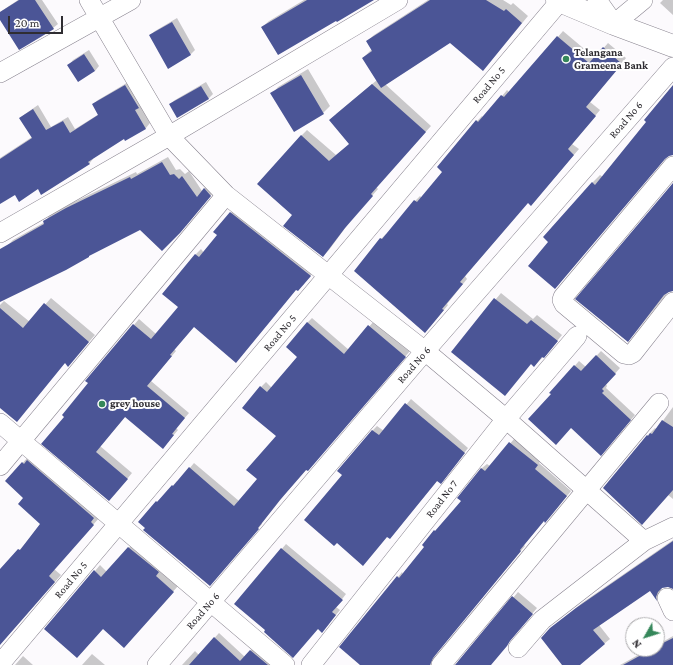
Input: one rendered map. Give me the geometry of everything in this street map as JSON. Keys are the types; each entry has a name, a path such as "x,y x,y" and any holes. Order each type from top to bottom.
{"street":[{"path":"89,0 169,136 226,195 425,351 506,419 644,541"},
{"path":"0,73 131,0"},
{"path":"0,233 169,136 398,0"},
{"path":"558,0 614,24 673,46"},
{"name":"Road No 5","path":"0,664 328,276 558,0"},
{"path":"597,0 614,24"},
{"path":"614,24 644,0"},
{"name":"Road No 6","path":"157,665 425,351 673,67"},
{"path":"673,166 562,300 564,304 624,354 629,355 633,353 673,302"},
{"path":"0,466 226,195"},
{"name":"Road No 7","path":"311,665 506,419 577,336"},
{"path":"441,665 659,403"},
{"path":"0,423 286,665"},
{"path":"518,648 542,620 644,541 673,527"}],"building":[{"path":"19,0 35,0 54,29 19,50 0,20 0,12"},
{"path":"307,0 374,0 278,55 261,27"},
{"path":"430,0 486,0 504,11 506,9 522,23 483,71 450,43 381,88 362,58 372,51 366,41"},
{"path":"172,22 191,55 168,69 149,35"},
{"path":"557,36 589,63 603,47 622,64 586,107 596,116 568,149 574,155 531,206 528,203 460,282 463,284 442,309 444,310 425,333 354,271 380,238 382,239 414,200 417,202 442,172 437,167 476,120 478,122 501,95 504,97"},
{"path":"84,54 95,71 78,82 67,65"},
{"path":"301,75 324,114 294,132 270,93"},
{"path":"372,84 426,132 371,194 373,196 345,228 323,257 283,226 292,215 257,184 301,135 329,161 349,144 329,120"},
{"path":"125,85 139,108 135,110 146,129 125,141 124,139 88,162 90,164 41,195 38,189 19,202 15,195 0,204 0,159 32,138 19,118 33,109 46,130 63,121 70,133 98,115 92,104"},
{"path":"673,85 673,155 665,159 555,289 528,266 548,242 543,237 592,182 595,185 646,122 644,120"},
{"path":"201,86 209,99 177,118 169,104"},
{"path":"162,162 170,175 174,174 179,179 182,176 197,197 204,188 211,196 180,233 162,251 140,230 89,256 66,270 0,302 0,249 44,224 43,221 66,208 130,177 131,179"},
{"path":"673,183 673,291 664,295 628,342 575,299"},
{"path":"230,212 311,276 298,291 296,290 236,363 194,327 170,355 172,356 147,386 185,418 172,434 174,435 163,449 125,417 96,452 128,479 109,501 41,444 64,417 62,415 88,383 85,381 133,324 151,339 178,307 162,294 195,254 199,257 217,235 213,232"},
{"path":"494,298 527,324 531,320 558,341 544,358 542,357 534,367 531,364 505,396 451,352"},
{"path":"44,303 89,342 68,367 65,363 17,422 0,408 0,308 23,328"},
{"path":"307,322 344,354 368,325 406,357 308,471 306,470 280,500 258,528 259,529 210,586 143,530 145,528 138,522 189,467 234,506 257,479 246,470 276,436 242,408 260,386 267,392 297,357 286,347"},
{"path":"596,355 616,374 602,389 604,391 602,393 631,420 601,456 571,428 556,445 528,419 551,394 549,393 574,365 581,371"},
{"path":"405,403 465,453 441,484 437,481 390,539 387,537 363,566 337,543 334,546 304,520 342,475 337,471 372,430 379,435"},
{"path":"662,420 673,427 673,490 642,525 603,488 647,435 648,436 650,433 652,434"},
{"path":"509,442 538,465 535,469 567,496 520,550 521,551 433,658 430,665 360,665 339,647 397,576 399,578 424,547 422,545 434,530 435,531 461,501 457,498 481,468 485,471"},
{"path":"27,460 94,518 91,522 94,525 49,576 55,582 0,645 0,569 18,549 20,550 40,524 18,504 23,498 5,481 22,462 24,464"},
{"path":"673,541 673,589 668,587 662,588 656,597 657,601 650,591 593,630 605,644 580,665 562,665 541,638 550,628 576,608"},
{"path":"128,547 159,572 156,576 174,592 124,648 103,629 77,658 44,629 94,570 101,577"},
{"path":"281,548 343,600 332,612 336,615 322,633 318,629 293,658 264,632 265,630 234,604"},
{"path":"512,596 533,614 507,646 491,665 455,665"},
{"path":"214,637 240,661 250,650 268,665 189,665"},
{"path":"673,638 673,665 623,665 638,657 665,657 665,642"}],"place":[{"name":"Telangana Grameena Bank","path":"566,59"},
{"name":"grey house","path":"102,404"}]}
